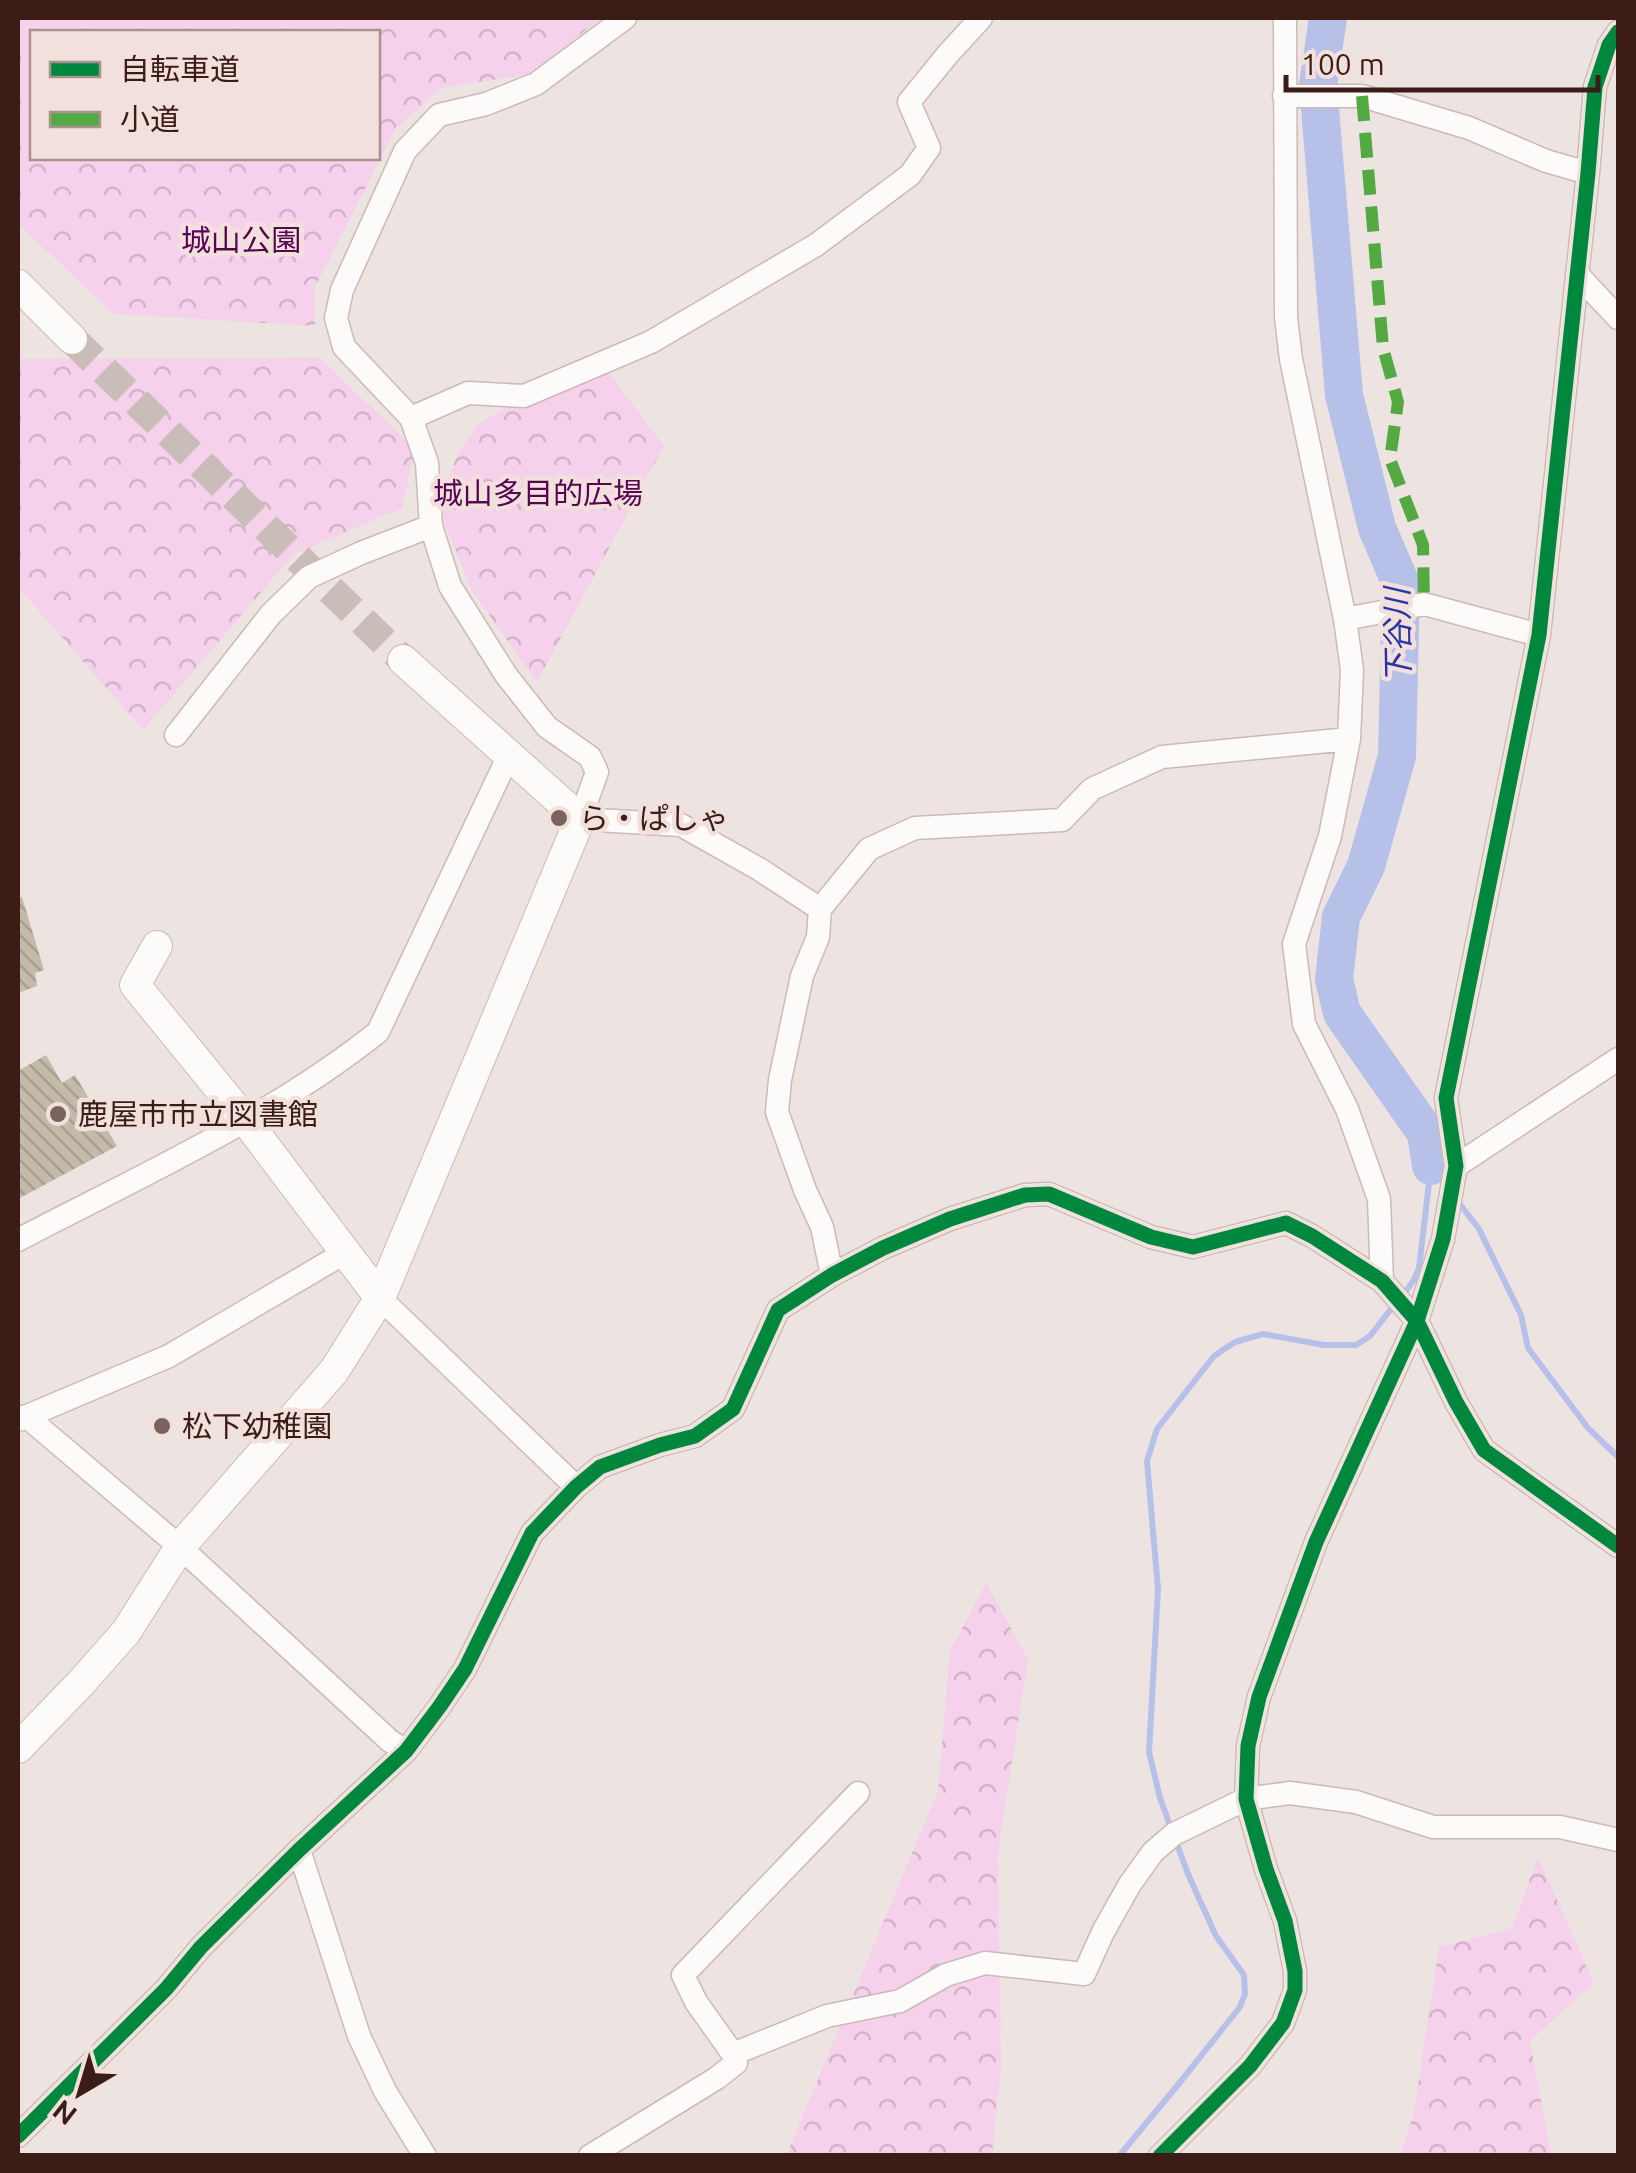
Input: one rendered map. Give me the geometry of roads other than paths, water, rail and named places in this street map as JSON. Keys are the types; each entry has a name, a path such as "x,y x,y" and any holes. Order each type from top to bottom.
{"street":[{"path":"18,1748 126,1632 180,1548 334,1372 380,1298 597,772 590,756 547,727 506,675 450,586 431,526 427,463 411,418 344,347 336,318 342,290 405,151 439,115 486,104 536,84 625,18"},
{"path":"411,418 468,393 524,396 615,358 651,342 816,245 910,175 929,148 909,102 981,18"},
{"path":"1285,18 1286,318 1352,670 1349,739 1330,836 1294,944 1304,1024 1347,1109 1379,1199 1382,1281"},
{"path":"1160,2156 1250,2066 1284,2024 1294,1990 1295,1970 1285,1920 1246,1799 1248,1746 1258,1697 1316,1542 1417,1321 1443,1239 1456,1166 1446,1098 1539,636 1595,87 1609,45 1618,32"},
{"path":"1284,96 1362,96 1469,128 1546,161 1588,172"},
{"path":"1577,274 1618,318"},
{"path":"18,285 72,339"},
{"path":"176,735 272,614 310,577 431,526"},
{"path":"1345,619 1424,604 1539,636"},
{"path":"403,660 580,819 681,825 760,869 820,909"},
{"path":"832,1275 822,1227 777,1112 802,976 818,937 820,909 869,849 915,828 1062,820 1092,790 1162,758 1349,739"},
{"path":"18,1240 246,1120 348,1056 378,1032 509,755"},
{"path":"157,946 135,985 246,1120 380,1298 576,1486"},
{"path":"1456,1166 1618,1059"},
{"path":"18,2136 299,1850 406,1752 465,1668 532,1533 576,1486 600,1467 696,1436 734,1409 778,1310 832,1275 950,1218 1026,1195 1049,1194 1151,1237 1193,1247 1286,1223 1382,1281 1417,1321 1484,1450 1618,1546"},
{"path":"346,1252 168,1356 22,1418 180,1548 406,1752"},
{"path":"590,2156 736,2064 683,1975 858,1792"},
{"path":"733,2054 827,2016 900,2001 946,1975 985,1963 1084,1974 1130,1884 1153,1852 1174,1834 1246,1799 1290,1793 1356,1802 1433,1827 1560,1828 1618,1840"},
{"path":"299,1850 359,2036 385,2091 426,2156"}],"waterway":[{"name":"下谷川","path":"1328,18 1318,85 1344,395 1377,528 1401,584 1397,756 1366,866 1341,917 1334,979 1342,1013 1426,1133 1431,1166"},
{"path":"1403,1295 1419,1268 1431,1166"},
{"path":"1456,1199 1479,1229 1521,1315 1528,1348 1588,1428 1618,1457"},
{"path":"1171,1828 1149,1752 1158,1589 1147,1461 1157,1429 1214,1356 1235,1342 1263,1334 1324,1345 1356,1345 1370,1336 1395,1304"},
{"path":"1119,2156 1240,2007 1245,1994 1244,1975 1216,1936 1175,1839"}],"tunnel":[{"path":"72,339 403,660"}],"place":[{"name":"ら・ぱしゃ","path":"559,818"},
{"name":"鹿屋市市立図書館","path":"58,1114"},
{"name":"松下幼稚園","path":"162,1426"}],"park label":[{"name":"城山公園","path":"241,240"},
{"name":"城山多目的広場","path":"538,493"}]}
